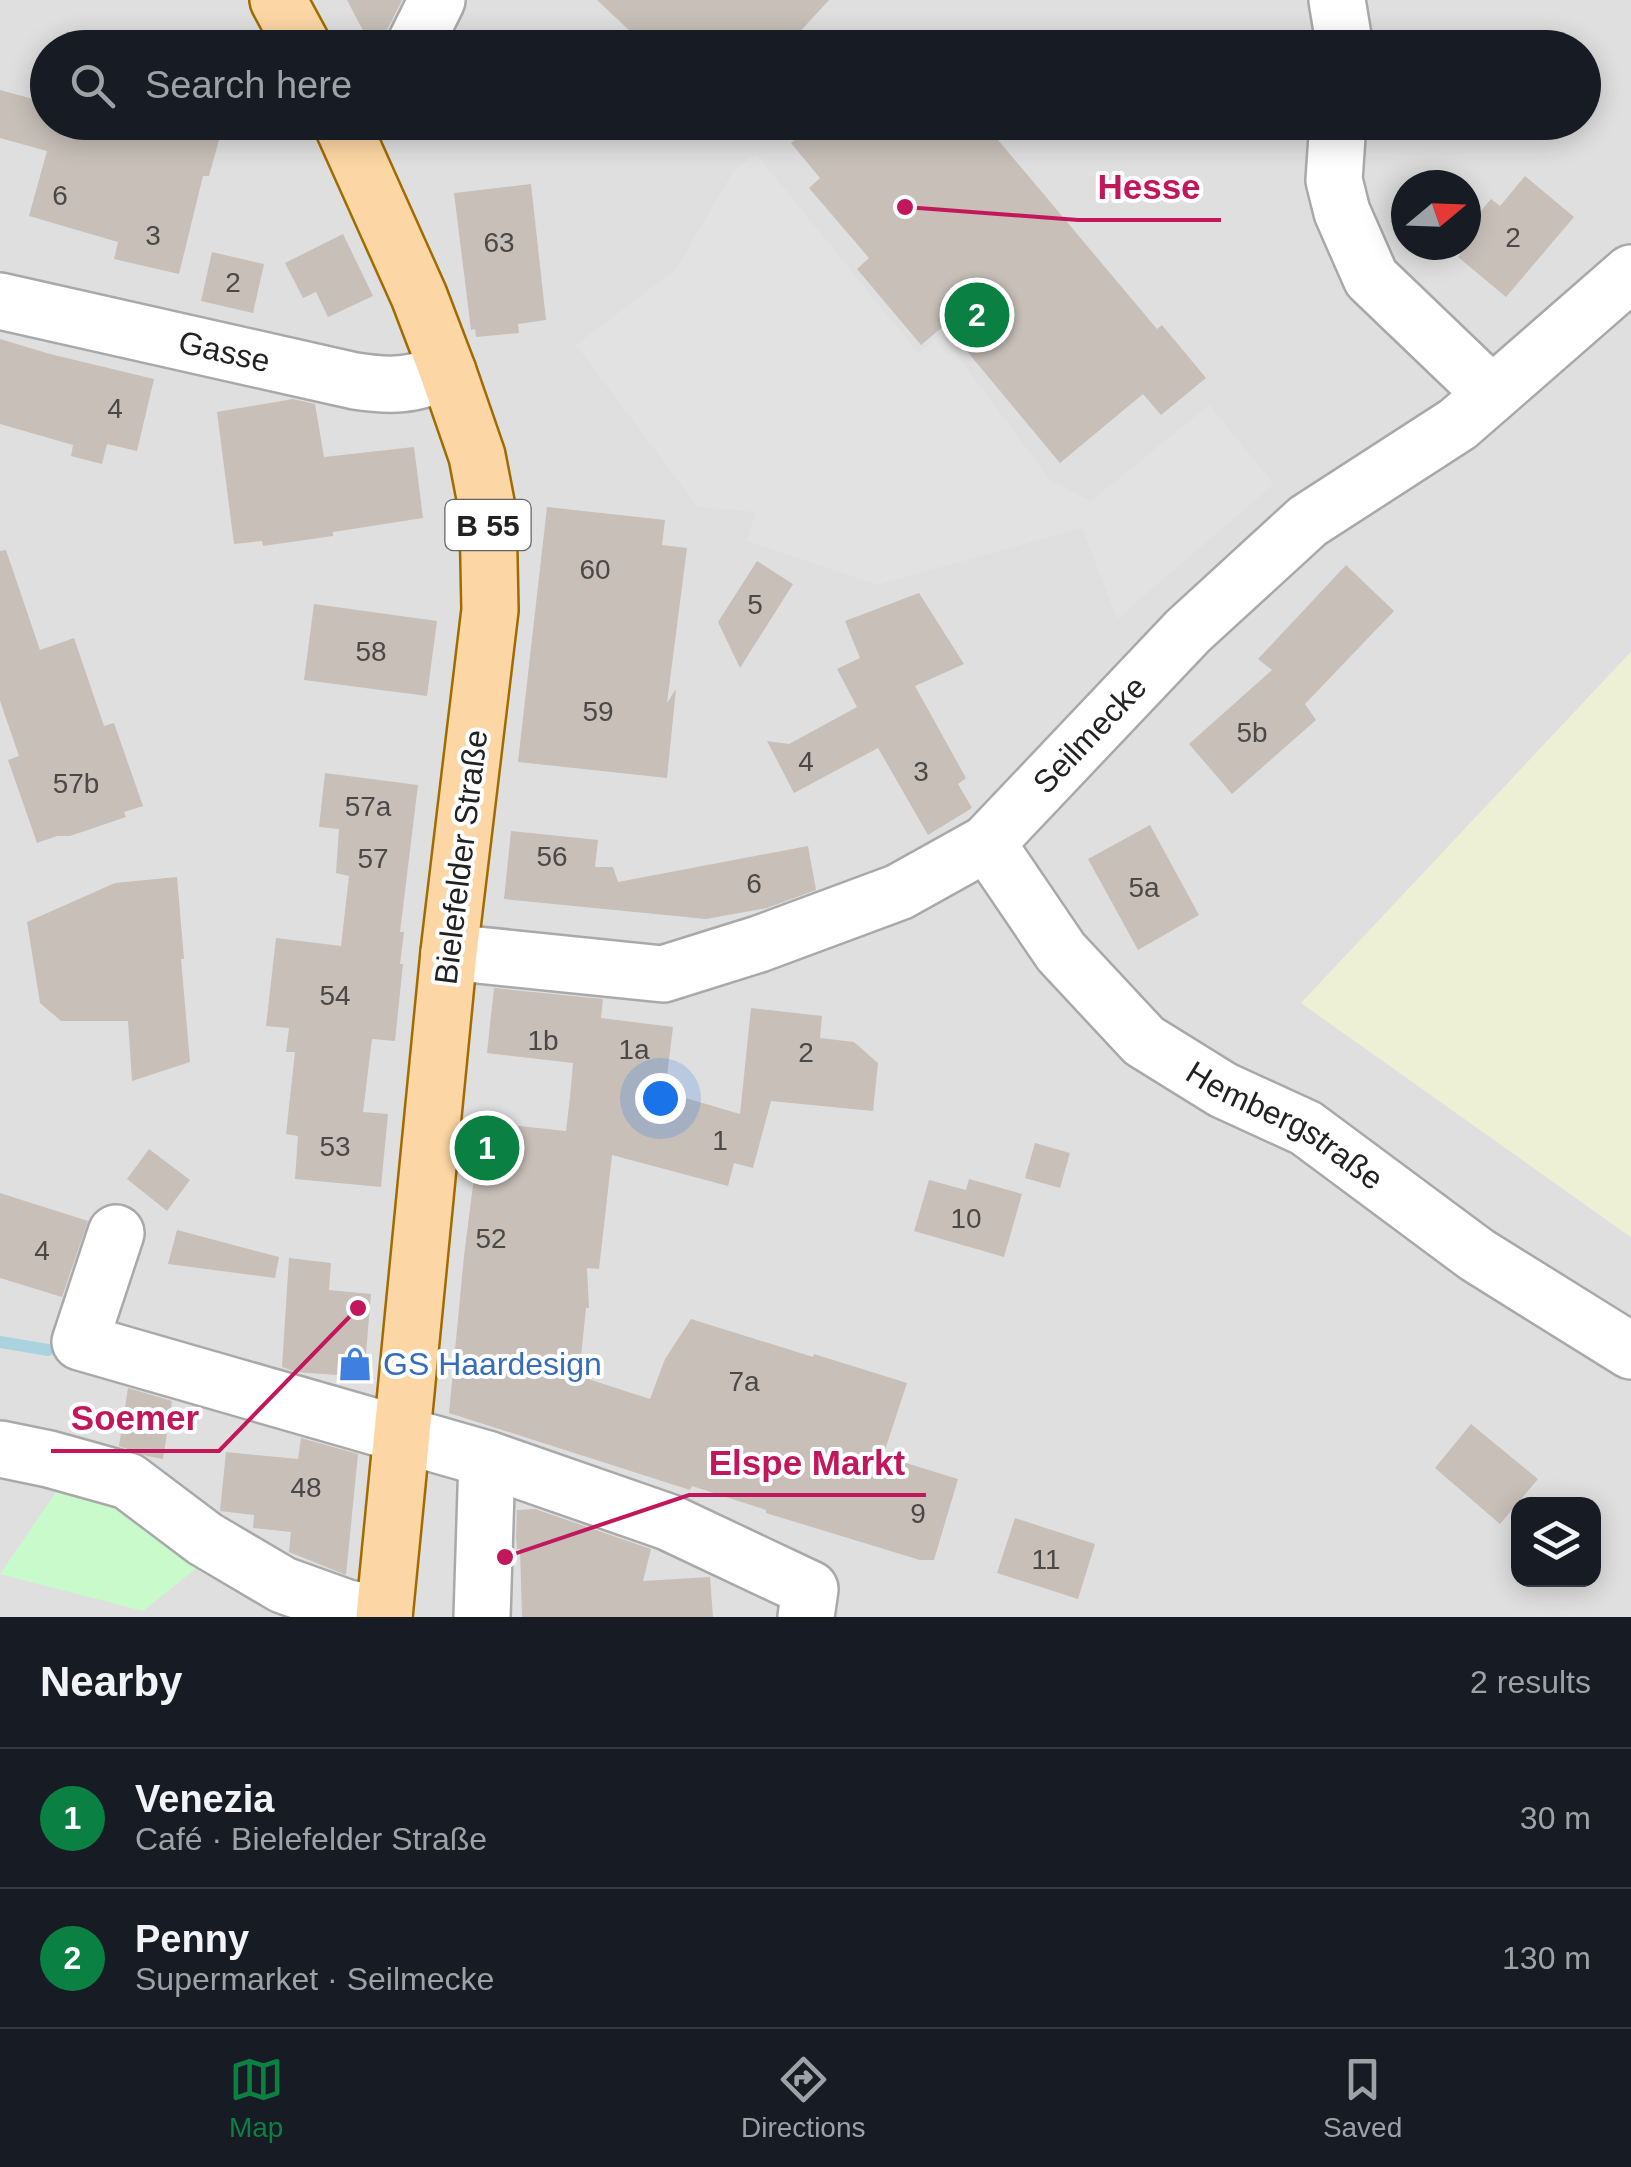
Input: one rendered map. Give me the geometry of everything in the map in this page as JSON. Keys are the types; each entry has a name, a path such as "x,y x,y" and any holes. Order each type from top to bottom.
{"main road":[{"path":"278,0 294,30"},
{"name":"Bielefelder Straße","path":"356,140 448,372 476,456 488,514 490,610 449,952 384,1615"}],"street":[{"path":"421,30 436,0"},
{"path":"1336,0 1342,30"},
{"path":"1337,140 1334,180 1342,212 1371,278 1492,394"},
{"name":"Seilmecke","path":"449,952 663,974 899,892 988,844 1188,631 1308,521 1458,424 1631,274"},
{"name":"Gasse","path":"0,301 384,386 412,384 448,372"},
{"name":"Hembergstraße","path":"988,844 1061,952 1144,1041 1223,1090 1306,1128 1477,1255 1631,1351"},
{"path":"116,1233 80,1342 487,1459 668,1522 810,1588 806,1617"},
{"path":"0,1449 128,1481 206,1539 283,1585 348,1608 384,1615"},
{"path":"482,1617 487,1459"}],"shaded area":[{"path":"0,0 1631,0 1631,652 1302,1003 1631,1237 1631,1617 0,1617"},
{"path":"756,154 918,353 942,335 1050,480 1091,501 1209,405 1274,484 1117,619 1082,528 877,585 747,541 756,512 698,507 576,345 676,269 734,170"}],"green space":[{"path":"1631,652 1631,1237 1301,1003"},
{"path":"71,1470 214,1554 143,1611 0,1574"}],"building":[{"path":"347,0 402,0 387,30 363,30"},
{"path":"597,0 829,0 802,30 629,30"},
{"path":"0,90 30,98 30,140 219,140 209,176 203,176 179,274 114,259 118,242 29,216 47,151 0,138"},
{"path":"998,140 1157,329 1162,325 1206,378 1161,415 1143,394 1060,463 945,325 921,345 857,269 869,258 809,188 820,178 791,143"},
{"path":"1525,176 1574,217 1506,297 1462,260 1481,260 1481,211 1491,199 1500,206"},
{"path":"531,184 546,320 518,324 519,333 476,337 475,329 471,330 454,193"},
{"path":"343,234 373,296 328,317 316,292 303,298 285,263"},
{"path":"212,252 264,264 253,313 201,301"},
{"path":"0,339 154,379 137,451 107,444 102,464 71,456 73,445 0,424"},
{"path":"293,399 315,404 324,457 414,447 423,518 263,546 262,541 234,544 217,412"},
{"path":"547,507 665,520 662,545 687,548 667,703 676,689 667,778 518,762"},
{"path":"6,550 40,650 74,638 104,726 114,723 143,806 124,812 126,817 37,843 8,760 19,756 0,701 0,551"},
{"path":"757,561 793,584 740,668 718,622"},
{"path":"1346,565 1394,611 1305,704 1316,720 1232,794 1189,744 1272,670 1258,659"},
{"path":"919,593 964,664 915,686 966,778 958,784 972,808 928,835 878,748 794,793 767,741 789,744 857,707 837,669 860,658 845,621"},
{"path":"314,604 437,621 427,696 304,680"},
{"path":"325,773 418,785 400,932 404,932 403,964 395,1041 372,1039 363,1112 388,1114 381,1187 295,1179 298,1136 286,1134 295,1052 286,1052 289,1028 266,1026 276,938 341,946 349,876 336,873 339,829 319,827"},
{"path":"1150,825 1199,915 1138,950 1088,859"},
{"path":"511,831 598,840 595,867 613,867 618,882 808,846 816,890 767,908 706,919 504,899"},
{"path":"177,877 190,1062 132,1081 128,1021 61,1021 40,1003 27,922 115,883"},
{"path":"494,988 603,999 601,1018 673,1027 665,1092 740,1114 751,1008 822,1016 820,1038 854,1042 878,1063 873,1111 771,1101 753,1168 734,1163 728,1186 612,1155 599,1269 587,1268 589,1308 579,1376 650,1399 665,1359 691,1319 907,1383 883,1456 958,1479 934,1560 920,1560 449,1413 481,1122 566,1131 570,1097 573,1063 487,1053"},
{"path":"1035,1143 1070,1153 1060,1188 1025,1178"},
{"path":"149,1149 190,1180 167,1211 127,1179"},
{"path":"969,1179 1022,1194 1004,1257 914,1231 929,1180 966,1190"},
{"path":"0,1193 88,1221 62,1297 0,1278"},
{"path":"177,1230 279,1257 275,1278 168,1264"},
{"path":"289,1258 331,1263 329,1290 371,1294 364,1377 296,1372 282,1367"},
{"path":"128,1388 172,1401 163,1459 119,1446"},
{"path":"1471,1424 1538,1479 1523,1497 1511,1497 1511,1511 1500,1524 1435,1468"},
{"path":"301,1438 358,1454 346,1575 289,1552 291,1532 253,1528 254,1515 220,1511 226,1452 298,1459"},
{"path":"535,1509 651,1549 643,1581 710,1577 713,1617 522,1617 517,1510"},
{"path":"1015,1518 1095,1544 1078,1599 997,1573"}],"waterway":[{"path":"0,1342 48,1350"}],"place":[{"name":"Hesse","path":"905,207"},
{"name":"Penny","path":"977,315"},
{"name":"Venezia","path":"487,1148"},
{"name":"Soemer","path":"358,1308"},
{"name":"GS Haardesign","path":"355,1364"},
{"name":"Elspe Markt","path":"505,1557"}]}
